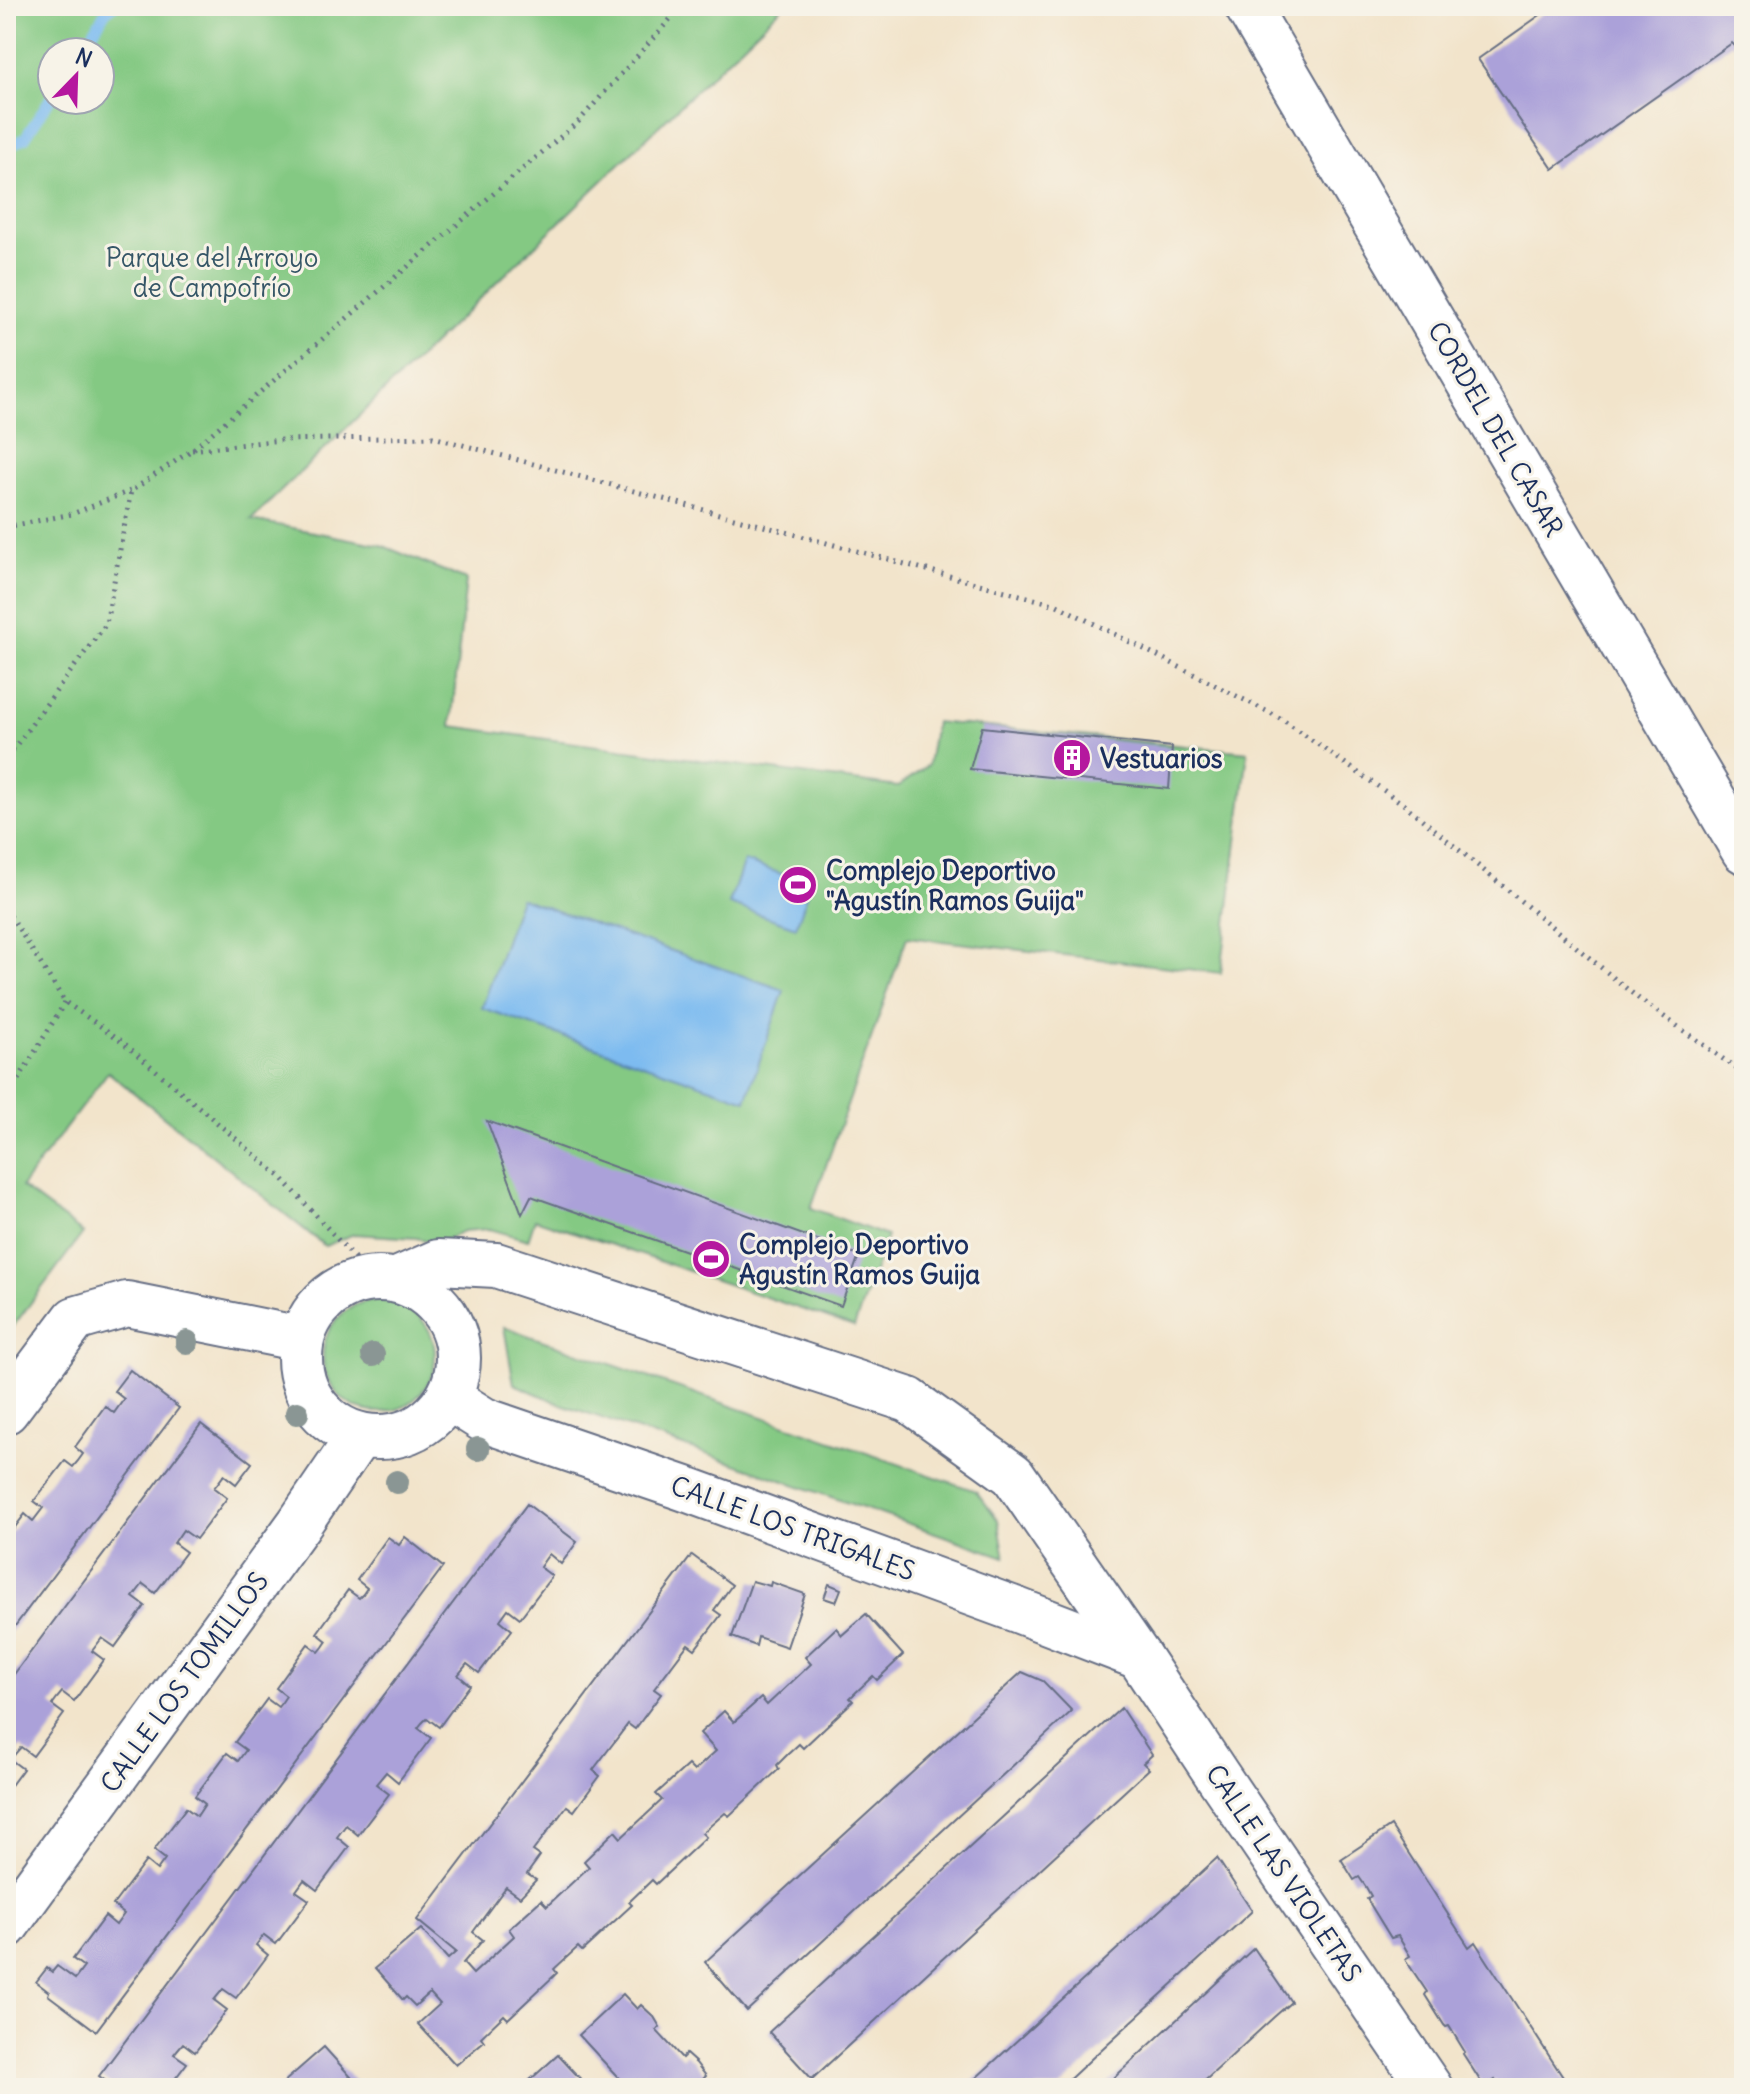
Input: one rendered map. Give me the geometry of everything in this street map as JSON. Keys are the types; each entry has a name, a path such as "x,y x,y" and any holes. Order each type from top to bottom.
{"street":[{"name":"CORDEL DEL CASAR","path":"1247,6 1744,851"},
{"name":"CALLE LAS VIOLETAS","path":"384,1279 438,1262 496,1265 909,1400 1013,1475 1430,2088"},
{"path":"384,1279 420,1289 439,1305 453,1326 459,1350 458,1375 449,1398 432,1418 410,1432 385,1438 359,1436 337,1425 318,1409 305,1388 300,1364 301,1339 311,1316 327,1297 348,1284 384,1279"},
{"path":"6,1411 75,1319 127,1304 301,1339"},
{"name":"CALLE LOS TRIGALES","path":"449,1398 484,1420 712,1498 1139,1657"},
{"name":"CALLE LOS TOMILLOS","path":"6,1926 299,1524 359,1436"}],"path":[{"path":"6,527 72,514 131,491 192,450 579,121 682,6"},
{"path":"192,450 281,440 433,437 1057,605 1280,718 1406,806 1638,998 1737,1069 1744,1080"},
{"path":"6,781 11,752 106,624 131,491"},
{"path":"6,909 65,1002 119,1039 282,1178 384,1279"},
{"path":"6,1100 65,1002"}],"green space":[{"name":"Parque del Arroyo de Campofrío","path":"6,6 783,6 251,520 381,545 466,580 451,726 898,787 928,765 935,722 1248,752 1221,973 907,937 811,1208 887,1236 854,1327 535,1219 528,1240 489,1229 463,1231 440,1243 416,1238 354,1234 325,1246 108,1072 21,1187 83,1233 6,1336"},
{"path":"379,1300 401,1304 419,1316 431,1334 435,1356 431,1378 419,1396 401,1408 379,1412 357,1408 339,1396 327,1378 323,1356 327,1334 339,1316 357,1304"},
{"path":"504,1327 976,1491 998,1520 1005,1557 561,1404 514,1384"}],"water":[{"path":"744,861 811,884 796,927 729,904"},
{"path":"520,898 784,990 746,1100 482,1008"}],"building":[{"path":"1553,6 1736,6 1744,19 1744,55 1732,43 1553,169 1478,59"},
{"name":"Vestuarios","path":"982,727 1172,747 1169,789 970,769"},
{"path":"487,1121 859,1255 841,1306 531,1196 522,1214"},
{"path":"130,1370 179,1408 6,1638 6,1539 25,1514 33,1521 43,1508 34,1501 65,1461 73,1467 78,1461 83,1454 75,1447 105,1406 114,1413 124,1399 114,1391"},
{"path":"201,1424 252,1463 236,1484 224,1475 214,1488 227,1498 196,1539 183,1530 174,1543 186,1552 155,1593 143,1584 133,1597 145,1606 115,1647 102,1638 92,1651 104,1660 74,1701 62,1692 57,1698 52,1705 64,1714 33,1756 21,1747 14,1755 11,1760 23,1769 6,1792 6,1685"},
{"path":"527,1504 577,1542 561,1564 549,1554 540,1567 552,1576 520,1618 508,1609 500,1620 512,1630 479,1673 467,1664 458,1675 470,1685 439,1727 427,1718 418,1728 431,1738 398,1782 386,1772 376,1784 389,1794 358,1835 346,1825 337,1837 349,1847 317,1890 304,1880 296,1891 309,1900 276,1944 264,1935 256,1945 268,1955 236,1998 223,1989 214,2000 227,2010 195,2052 183,2043 174,2054 187,2063 168,2088 115,2088 99,2076"},
{"path":"388,1537 399,1545 405,1537 443,1567 96,2031 48,1995 49,1992 36,1982 47,1968 52,1972 57,1966 75,1979 84,1967 73,1959 105,1916 116,1925 124,1914 113,1905 146,1861 157,1870 165,1859 154,1850 186,1808 197,1816 205,1804 195,1796 227,1753 238,1761 246,1750 235,1742 267,1699 278,1707 282,1702 286,1696 276,1688 308,1644 319,1652 323,1647 327,1641 317,1633 348,1590 359,1598 363,1594 367,1588 357,1580"},
{"path":"692,1555 732,1585 714,1610 721,1615 695,1649 688,1644 654,1689 661,1694 635,1729 628,1724 593,1770 600,1776 574,1811 567,1806 533,1851 540,1856 527,1874 536,1880 520,1897 506,1887 473,1932 483,1940 463,1963 473,1974 514,1936 509,1929 541,1900 547,1906 589,1867 584,1861 615,1831 621,1838 662,1800 656,1794 688,1765 694,1771 716,1751 700,1733 724,1711 734,1722 761,1698 767,1705 811,1664 805,1657 836,1628 842,1635 866,1614 903,1655 877,1680 873,1676 850,1698 853,1701 803,1748 799,1744 777,1765 779,1769 729,1816 725,1813 702,1833 706,1837 656,1884 652,1880 629,1902 632,1905 582,1951 578,1947 554,1969 557,1973 508,2019 504,2015 481,2037 484,2041 456,2065 418,2024 440,2004 430,1993 415,2006 406,1997 403,2000 375,1968 421,1929 448,1959 456,1952 417,1920"},
{"path":"752,1581 770,1586 771,1582 805,1594 787,1647 758,1637 756,1646 732,1637"},
{"path":"829,1584 841,1589 836,1602 824,1598"},
{"path":"1022,1672 1043,1681 1072,1711 747,2011 705,1962"},
{"path":"1121,1708 1152,1755 1143,1763 1149,1769 812,2079 769,2032"},
{"path":"1391,1826 1469,1947 1475,1942 1570,2088 1500,2088 1495,2080 1485,2087 1483,2085 1449,2026 1444,2025 1425,1995 1427,1992 1405,1959 1410,1956 1398,1936 1391,1938 1367,1899 1371,1896 1366,1887 1359,1877 1354,1880 1341,1859"},
{"path":"1217,1858 1252,1911 1060,2088 965,2088"},
{"path":"1254,1948 1291,2002 1197,2088 1103,2088"},
{"path":"623,1994 637,2009 641,2005 654,2017 660,2027 656,2030 682,2058 686,2054 696,2063 706,2076 702,2080 709,2088 628,2088 579,2035"},
{"path":"324,2047 361,2088 289,2088 284,2082"},
{"path":"558,2055 589,2088 521,2088"}],"waterway":[{"path":"91,36 106,11 113,6"},
{"path":"6,148 25,138 39,116"}],"place":[{"name":"Vestuarios","path":"1072,758"},
{"name":"Complejo Deportivo \"Agustín Ramos Guija\"","path":"798,885"},
{"name":"Complejo Deportivo Agustín Ramos Guija","path":"711,1259"}]}
